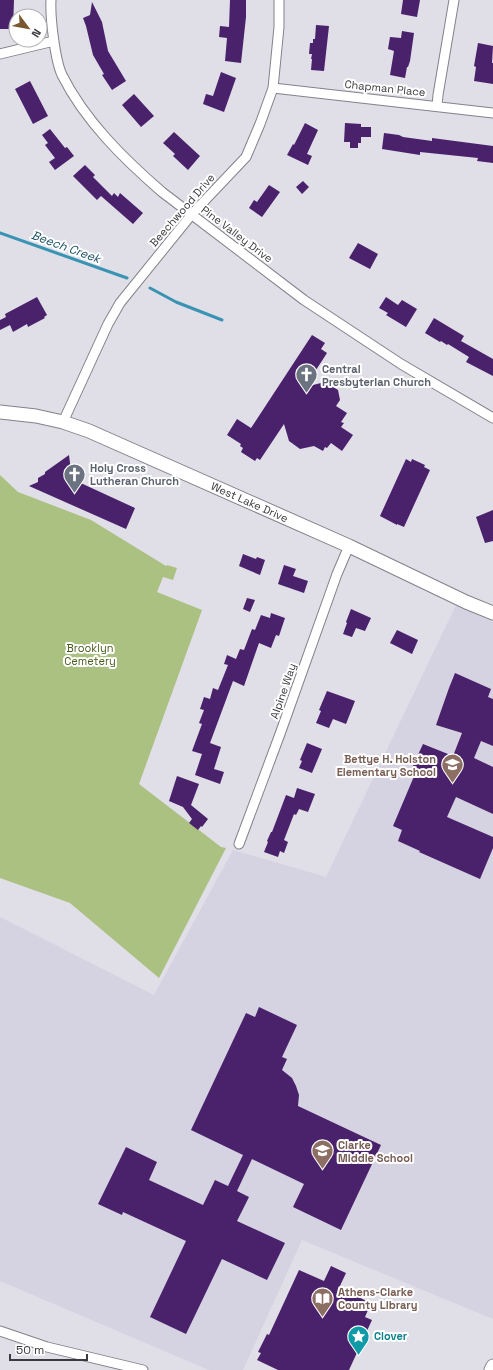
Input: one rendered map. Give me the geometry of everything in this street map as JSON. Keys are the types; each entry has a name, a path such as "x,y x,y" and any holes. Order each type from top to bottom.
{"main road":[{"name":"West Lake Drive","path":"0,412 36,416 63,422 89,431 348,546 466,602 493,613"},
{"path":"491,1370 493,1366"}],"street":[{"name":"Pine Valley Drive","path":"51,0 54,42 61,74 81,108 118,150 143,175 162,192 304,300 401,364 493,418"},
{"name":"Beechwood Drive","path":"63,422 108,324 120,303 192,214 246,157 273,88 280,0"},
{"path":"437,106 454,0"},
{"path":"0,54 54,42"},
{"name":"Chapman Place","path":"273,88 437,106 493,114"},
{"name":"Alpine Way","path":"239,844 348,546"},
{"path":"0,1331 47,1347 143,1370"}],"shaded area":[{"path":"456,605 493,622 493,1319 302,1240 243,1370 209,1370 0,1281 0,917 154,995 233,850 326,877"}],"green space":[{"name":"Brooklyn Cemetery","path":"0,475 18,492 91,520 166,566 177,568 173,580 163,577 157,592 202,610 139,784 221,847 226,848 159,978 70,903 0,878"}],"building":[{"path":"0,0 14,0 14,8 8,8 8,29 0,29"},
{"path":"230,0 246,0 246,17 241,63 225,61 227,38 219,37 220,26 229,27"},
{"path":"403,0 420,0 417,17 401,14"},
{"path":"92,2 102,22 108,51 126,81 112,90 102,75 104,74 93,55 83,18 90,15"},
{"path":"316,25 329,26 324,71 311,70 312,54 309,54 310,43 313,43 313,39 315,39"},
{"path":"402,31 414,33 410,61 405,78 390,75 394,51 388,49 390,37 401,38"},
{"path":"478,43 493,46 493,84 474,81 476,67 474,66"},
{"path":"221,72 236,78 224,112 203,104 206,94 213,96"},
{"path":"30,81 48,116 33,124 15,89"},
{"path":"134,94 154,116 141,127 122,105"},
{"path":"305,123 318,130 307,154 312,156 308,165 287,155"},
{"path":"345,123 361,124 361,127 371,127 371,137 361,137 361,143 358,143 358,148 350,148 350,142 344,142"},
{"path":"50,129 65,148 67,147 74,156 55,170 49,162 55,158 45,145 48,143 42,135"},
{"path":"174,132 200,156 188,170 173,156 175,154 163,143"},
{"path":"384,133 432,141 432,138 493,146 493,163 477,161 478,158 420,152 420,155 382,149"},
{"path":"85,165 95,175 93,177 112,196 114,193 118,197 120,193 143,213 133,224 101,196 97,200 73,176"},
{"path":"303,181 309,187 302,194 296,187"},
{"path":"269,185 280,192 262,217 249,208 254,200 257,202"},
{"path":"358,243 378,254 370,269 349,258"},
{"path":"37,297 47,315 44,317 45,318 28,327 27,324 13,332 10,325 0,330 0,320 6,317 5,314"},
{"path":"386,297 398,305 402,300 417,309 406,327 386,315 388,313 379,308"},
{"path":"434,318 464,336 461,341 493,359 493,376 466,362 469,357 448,344 447,345 441,341 440,342 425,333"},
{"name":"Central Presbyterian Church","path":"312,335 325,343 321,349 327,353 305,387 325,382 338,390 340,400 336,406 347,413 341,422 344,423 341,427 353,435 342,451 331,443 327,448 325,447 323,451 314,446 300,449 289,441 284,424 260,460 257,458 255,461 241,452 243,448 240,446 241,444 227,435 237,419 251,428"},
{"name":"Holy Cross Lutheran Church","path":"69,455 72,479 135,508 126,529 29,486 38,482 38,478"},
{"path":"406,459 411,462 412,459 425,465 424,467 430,470 404,527 380,516"},
{"path":"493,510 493,541 485,543 476,517"},
{"path":"243,554 256,559 257,557 265,560 260,575 239,566"},
{"path":"284,565 296,569 293,576 308,581 304,593 278,584"},
{"path":"247,598 255,600 250,612 243,609"},
{"path":"351,609 371,618 365,631 356,628 352,637 343,634"},
{"path":"271,613 285,618 279,636 276,635 271,648 259,643 244,686 233,681 210,743 221,747 214,769 224,772 220,784 195,775 202,754 192,751 202,724 199,723 204,710 200,709 204,697 210,699 213,688 218,690 228,665 224,664 227,655 236,659 240,649 244,650 252,629 255,630 261,615 270,618"},
{"path":"397,630 418,640 412,654 390,643"},
{"name":"Bettye H. Holston Elementary School","path":"455,673 491,689 488,697 493,699 493,746 481,741 474,758 493,767 493,814 456,797 447,817 493,837 493,848 480,879 398,841 402,830 393,826 415,774 410,772 423,744 453,756 462,733 436,725"},
{"path":"327,691 355,701 346,724 333,719 329,728 316,723 321,711 319,710"},
{"path":"307,743 322,749 312,773 299,768 302,761 300,760"},
{"path":"177,776 199,784 191,805 208,819 198,830 189,823 192,819 183,807 169,801"},
{"path":"297,788 315,794 308,812 299,809 296,815 294,814 284,840 288,842 284,853 280,851 278,857 264,852 286,795 294,798"},
{"name":"Clarke Middle School","path":"259,1007 297,1025 282,1057 287,1059 282,1070 292,1078 296,1086 299,1095 298,1106 381,1145 341,1230 293,1207 304,1184 252,1159 237,1191 249,1197 237,1221 285,1243 267,1280 222,1259 186,1334 150,1317 186,1241 123,1212 122,1215 98,1204 126,1147 157,1162 149,1180 203,1205 215,1180 228,1186 243,1155 191,1130 246,1013 255,1017"},
{"name":"Athens-Clarke County Library","path":"331,1266 346,1273 339,1288 371,1303 365,1317 372,1320 349,1370 278,1370 257,1360 261,1353 258,1352 267,1334 269,1335 299,1270 324,1281"}],"waterway":[{"name":"Beech Creek","path":"0,233 127,278"},
{"name":"Beech Creek","path":"150,288 176,302 222,320"}],"place":[{"name":"Central Presbyterian Church","path":"306,394"},
{"name":"Holy Cross Lutheran Church","path":"75,494"},
{"name":"Bettye H. Holston Elementary School","path":"452,784"},
{"name":"Clarke Middle School","path":"323,1170"},
{"name":"Athens-Clarke County Library","path":"322,1318"},
{"name":"Clover","path":"358,1356"}]}
